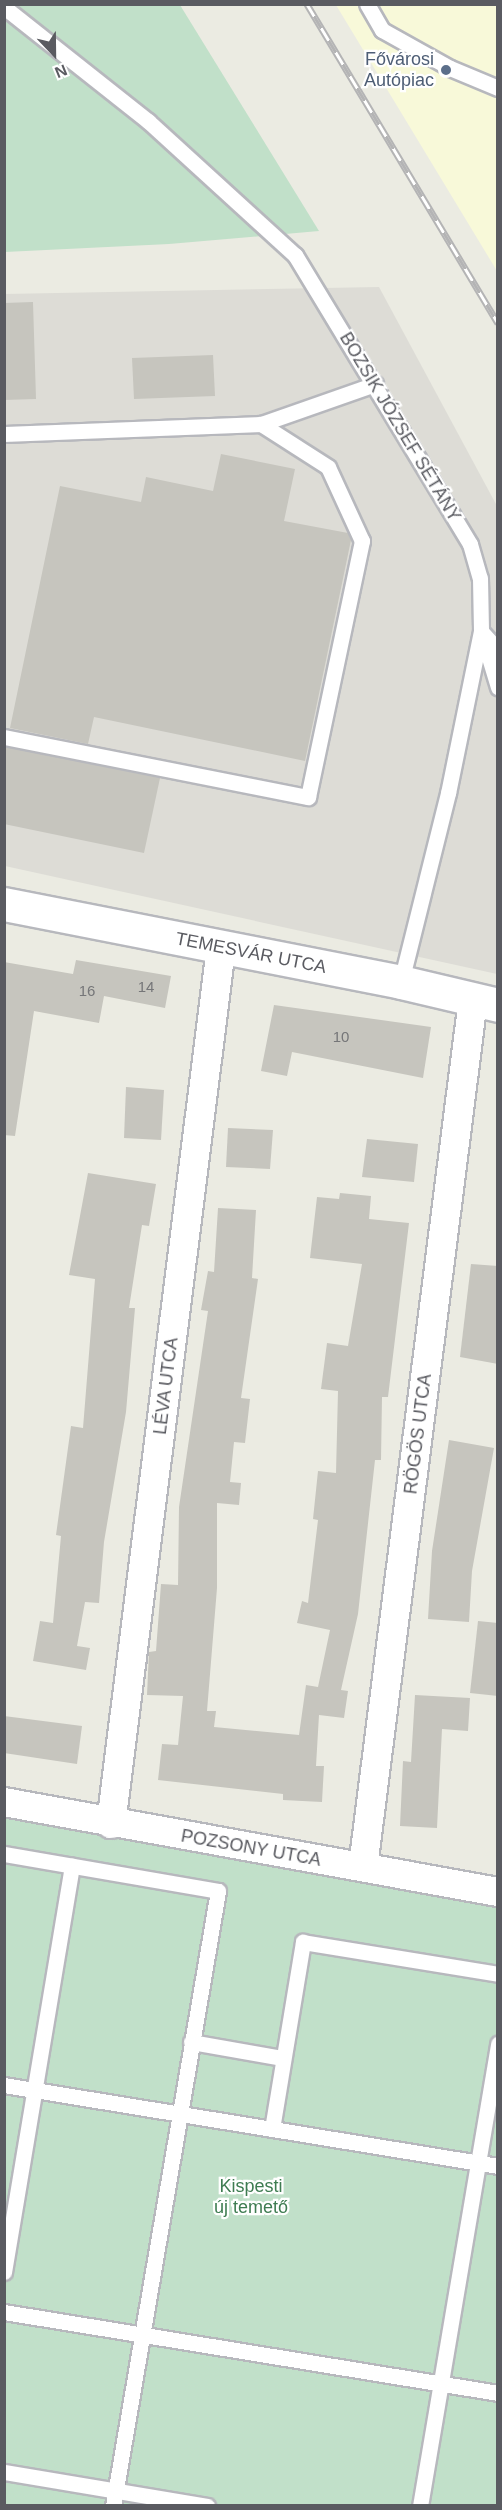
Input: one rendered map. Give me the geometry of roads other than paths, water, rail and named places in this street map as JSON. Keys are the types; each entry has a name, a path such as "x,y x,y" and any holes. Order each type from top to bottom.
{"street":[{"name":"TEMESVÁR UTCA","path":"4,904 401,982 485,1003"},
{"name":"LÉVA UTCA","path":"111,1824 221,948"},
{"name":"RÖGÖS UTCA","path":"363,1867 485,1003"},
{"name":"POZSONY UTCA","path":"4,1802 111,1824 498,1892"}],"lane":[{"path":"367,4 382,30 450,68 498,88"},
{"name":"BOZSIK JÓZSEF SÉTÁNY","path":"4,7 148,121 295,255 470,544 480,578 481,631 448,794 401,982"},
{"path":"4,434 261,424 375,384"},
{"path":"4,737 308,797 362,541 328,467 261,424"},
{"path":"481,631 498,650"},
{"path":"481,631 498,687"},
{"path":"4,1854 218,1891 115,2498"},
{"path":"4,2272 72,1866"},
{"path":"272,2129 303,1942 498,1974"},
{"path":"191,2042 284,2058"},
{"path":"420,2505 498,2044"},
{"path":"4,2085 498,2166"},
{"path":"4,2312 498,2393"},
{"path":"4,2472 115,2498 207,2505"}],"railway":[{"path":"307,4 498,323"}],"place":[{"name":"Fővárosi Autópiac","path":"446,70"}],"park label":[{"name":"Kispesti új temető","path":"251,2197"}]}
